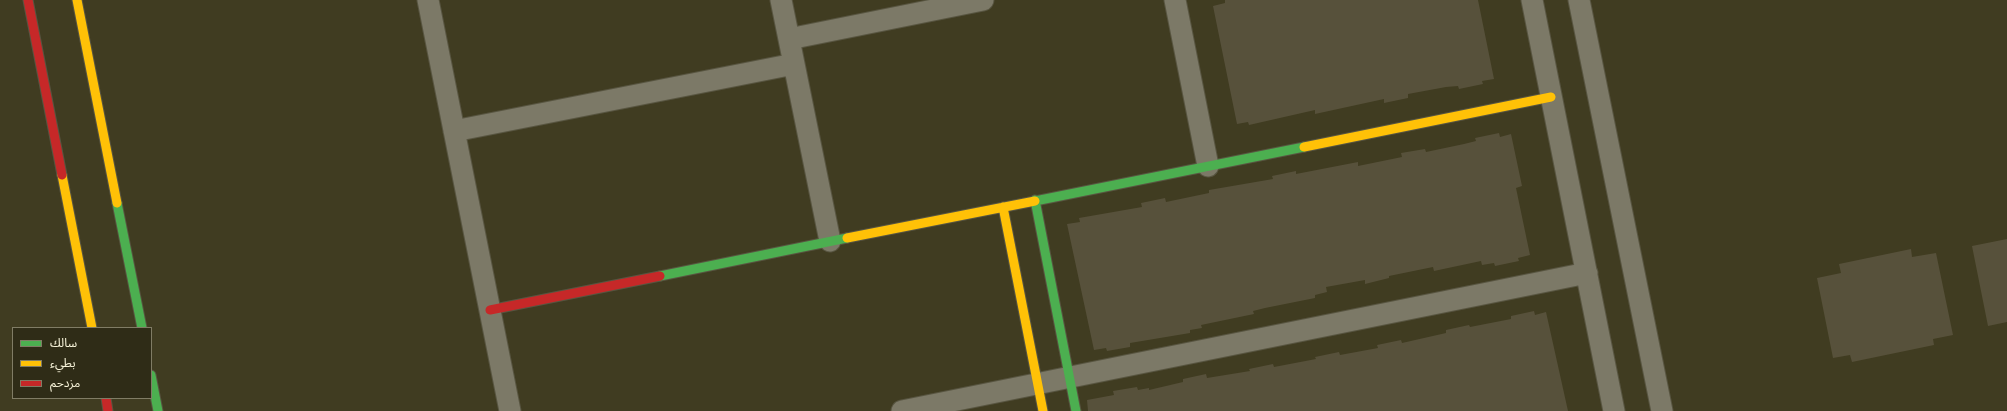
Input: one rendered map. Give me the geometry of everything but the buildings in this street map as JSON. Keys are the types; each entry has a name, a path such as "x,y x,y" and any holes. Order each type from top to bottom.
{"street":[{"path":"28,0 92,327"},
{"path":"77,0 142,327"},
{"path":"428,0 510,411"},
{"path":"781,0 830,241"},
{"path":"789,39 983,0"},
{"path":"1175,0 1208,166"},
{"path":"1532,0 1614,411"},
{"path":"1579,0 1662,411"},
{"path":"454,131 794,64"},
{"path":"490,310 1551,97"},
{"path":"1035,200 1076,411"},
{"path":"1003,207 1043,411"},
{"path":"902,411 1587,273"},
{"path":"152,380 158,411"},
{"path":"106,399 108,411"}],"traffic: fast":[{"path":"1035,201 1304,147"},
{"path":"1035,200 1076,411"},
{"path":"117,203 142,327"},
{"path":"660,276 847,238"},
{"path":"152,380 158,411"}],"traffic: slow":[{"path":"77,0 117,203"},
{"path":"1304,147 1551,97"},
{"path":"62,175 92,327"},
{"path":"847,238 1035,201"},
{"path":"1003,207 1043,411"}],"traffic: jam":[{"path":"28,0 62,175"},
{"path":"490,310 660,276"},
{"path":"106,399 108,411"}]}
